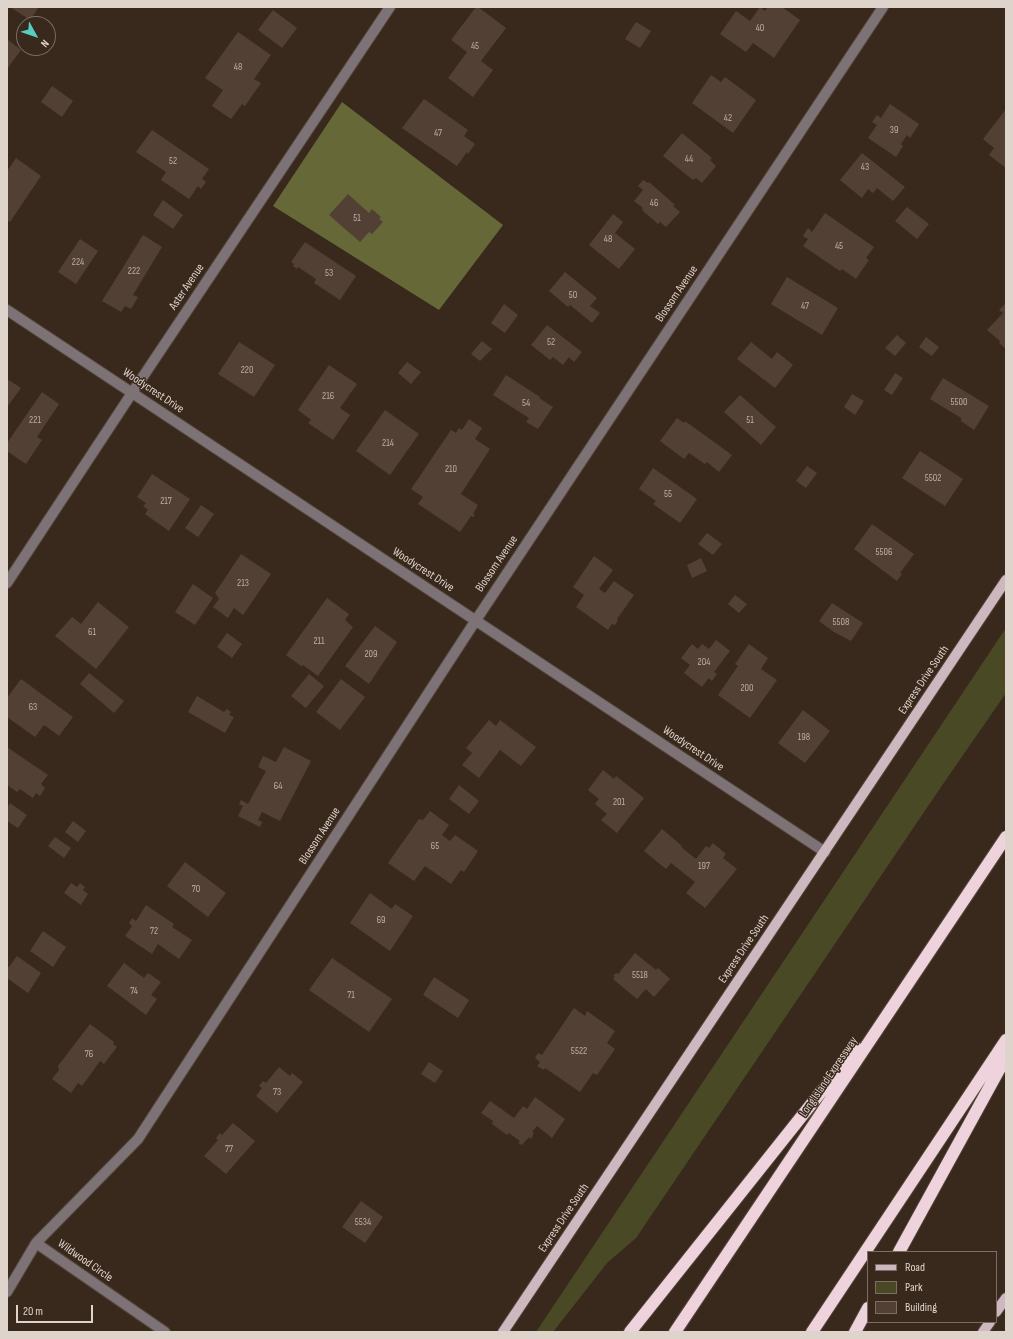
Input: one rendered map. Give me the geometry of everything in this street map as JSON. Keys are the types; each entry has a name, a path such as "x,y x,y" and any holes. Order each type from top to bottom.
{"highway":[{"name":"Long Island Expressway","path":"675,1332 1006,837"},
{"path":"630,1332 909,982"},
{"path":"812,1332 1006,1040"},
{"path":"900,1251 1006,1057"},
{"path":"855,1332 867,1310"}],"main road":[{"name":"Express Drive South","path":"503,1332 1006,580"},
{"path":"997,1311 1006,1298"},
{"path":"983,1332 989,1323"}],"street":[{"name":"Aster Avenue","path":"7,583 390,7"},
{"name":"Blossom Avenue","path":"36,1243 138,1139 476,620 883,7"},
{"name":"Woodycrest Drive","path":"7,310 825,852"},
{"path":"7,1292 36,1243"},
{"name":"Wildwood Circle","path":"36,1243 165,1332"}],"green space":[{"path":"342,102 503,225 439,310 273,206"},
{"path":"1006,628 1006,693 636,1238 607,1263 553,1332 536,1332"}],"building":[{"path":"10,7 39,7 33,16 24,16"},
{"path":"476,7 506,28 481,61 493,70 473,97 448,78 467,52 451,40"},
{"path":"760,7 765,11 768,7 782,7 800,20 774,58 753,43 746,52 720,34 736,11 750,21"},
{"path":"273,10 297,28 282,48 258,30"},
{"path":"636,22 651,31 640,48 625,39"},
{"path":"238,32 271,55 254,79 261,83 245,106 242,104 231,119 212,106 223,90 205,78"},
{"path":"7,39 16,46 17,56 7,69"},
{"path":"711,75 721,82 725,77 756,100 733,133 692,103"},
{"path":"52,86 73,101 62,117 41,102"},
{"path":"424,99 468,130 464,136 475,144 457,166 402,128"},
{"path":"890,104 919,124 910,138 907,135 901,144 903,146 896,157 868,138 877,125 872,122 877,115 881,118"},
{"path":"1006,109 1006,168 989,155 994,148 983,139"},
{"path":"152,130 209,169 202,179 206,182 201,189 198,186 189,199 161,180 166,172 136,152"},
{"path":"682,133 712,158 710,160 716,166 702,183 696,178 693,180 663,156"},
{"path":"862,153 905,187 893,201 877,188 873,193 868,189 862,198 840,180"},
{"path":"16,158 41,176 10,222 7,220 7,171"},
{"path":"643,180 648,183 649,182 675,205 673,206 680,212 666,227 660,222 658,224 634,201 643,190 638,186"},
{"path":"348,194 369,213 372,209 381,217 379,219 383,222 372,234 369,232 360,242 329,215"},
{"path":"163,200 183,215 173,229 153,215"},
{"path":"907,207 929,224 917,239 895,221"},
{"path":"825,213 874,247 866,258 869,260 856,279 842,269 840,271 803,246 808,239 803,236 808,228 812,232"},
{"path":"613,214 623,222 615,233 635,249 619,269 589,245"},
{"path":"143,235 162,247 133,295 138,297 131,309 125,306 121,312 102,301"},
{"path":"80,239 98,251 76,284 58,272"},
{"path":"305,242 356,276 340,300 314,283 316,279 298,267 297,269 293,266 294,264 291,262"},
{"path":"565,272 597,298 590,306 600,313 592,323 570,305 568,307 549,291"},
{"path":"787,277 838,308 822,335 771,304"},
{"path":"1006,303 1006,349 999,343 1000,341 987,330 1003,313 999,310"},
{"path":"504,304 518,315 505,333 491,323"},
{"path":"547,325 582,352 574,362 569,357 563,365 553,357 550,360 531,345"},
{"path":"897,335 906,343 895,356 885,348"},
{"path":"926,337 939,347 932,356 919,347"},
{"path":"482,341 492,349 480,361 471,354"},
{"path":"239,342 275,365 254,397 218,374"},
{"path":"751,342 772,359 777,352 793,365 775,388 737,359"},
{"path":"407,362 421,372 411,384 398,373"},
{"path":"329,365 357,384 340,408 350,415 333,440 308,423 311,420 298,410"},
{"path":"895,373 903,378 892,395 884,390"},
{"path":"506,375 553,407 538,429 526,422 529,418 493,395"},
{"path":"943,378 989,406 974,430 961,421 961,418 930,399"},
{"path":"7,379 21,388 7,407"},
{"path":"42,392 59,404 37,437 42,440 26,464 7,451 7,443"},
{"path":"852,394 864,401 855,415 844,407"},
{"path":"740,395 776,427 761,445 724,412"},
{"path":"385,410 419,434 390,475 356,451"},
{"path":"677,418 684,423 685,421 732,455 719,472 707,462 705,464 689,453 684,459 660,441"},
{"path":"469,419 482,428 475,439 490,449 461,494 478,505 473,514 475,515 473,517 471,516 460,532 418,504 423,497 411,489 451,430 456,433 459,428 462,430"},
{"path":"920,451 963,479 945,506 902,478"},
{"path":"807,466 817,473 806,488 796,481"},
{"path":"653,468 697,499 680,523 653,504 656,501 639,489"},
{"path":"152,474 190,499 169,531 145,514 148,510 143,506 146,503 137,497"},
{"path":"201,505 214,514 198,537 185,528"},
{"path":"872,524 914,554 900,573 902,574 897,581 854,549"},
{"path":"707,533 722,544 713,555 698,544"},
{"path":"241,554 271,574 243,615 234,608 228,618 213,607 219,599 215,593"},
{"path":"594,556 613,570 599,589 605,593 614,581 634,595 617,619 618,620 615,625 612,624 608,630 576,607 584,595 573,587"},
{"path":"701,558 707,571 692,578 687,565"},
{"path":"193,584 213,598 195,625 175,612"},
{"path":"735,595 747,604 739,613 728,604"},
{"path":"327,598 349,614 345,620 353,627 318,676 286,655"},
{"path":"98,602 129,627 96,669 55,636 72,617 81,624"},
{"path":"832,603 863,623 851,641 834,632 819,621"},
{"path":"375,626 397,642 369,684 345,666"},
{"path":"227,633 242,644 232,658 217,647"},
{"path":"716,640 730,651 714,672 717,674 712,681 709,678 702,687 684,673 690,665 681,658 692,644 698,649 702,644 709,649"},
{"path":"749,644 768,658 761,669 777,680 750,718 718,695 738,666 735,664"},
{"path":"89,673 124,701 114,713 80,684"},
{"path":"309,674 324,686 306,708 291,696"},
{"path":"21,679 73,717 59,736 44,725 35,737 7,717 7,698"},
{"path":"341,679 365,697 340,730 316,712"},
{"path":"197,696 224,712 227,709 231,712 229,715 234,717 225,733 188,712"},
{"path":"803,710 830,731 805,763 778,743"},
{"path":"489,720 496,726 500,720 536,747 521,766 500,750 479,778 462,765 472,753 466,748"},
{"path":"7,747 48,775 41,784 45,788 40,796 36,793 33,798 20,789 17,792 7,785"},
{"path":"284,747 311,761 280,821 262,812 258,820 262,822 260,827 238,816 243,806 239,804 241,800 248,804 266,771 258,767 263,756 276,762"},
{"path":"603,770 614,779 616,776 644,798 617,833 601,820 607,814 595,804 599,799 588,790"},
{"path":"459,785 479,801 469,814 449,799"},
{"path":"10,803 27,815 18,828 7,821 7,808"},
{"path":"430,811 449,825 442,835 450,841 455,835 478,851 464,872 461,870 451,884 425,866 414,881 388,863 419,819 423,820"},
{"path":"73,821 86,831 78,842 65,832"},
{"path":"662,829 696,859 706,846 709,848 713,843 726,854 723,858 737,869 705,908 686,893 695,882 671,863 666,869 644,851"},
{"path":"55,837 71,848 64,858 48,846"},
{"path":"185,862 226,893 208,917 167,886"},
{"path":"71,883 77,887 80,883 85,887 83,890 88,894 81,905 64,893"},
{"path":"370,893 392,909 395,904 413,916 390,951 350,923"},
{"path":"146,905 174,924 172,927 192,940 179,959 158,944 152,954 125,936 132,926 129,923 132,918 136,921"},
{"path":"43,931 66,947 53,967 30,951"},
{"path":"635,953 656,970 658,968 670,979 654,997 646,989 637,999 613,979 615,977 613,976 616,973 618,974"},
{"path":"17,956 41,973 28,993 7,978 7,966 9,967"},
{"path":"332,958 392,999 369,1032 309,990"},
{"path":"124,963 144,978 148,973 161,982 151,995 157,999 146,1015 107,986"},
{"path":"434,977 469,1000 458,1018 423,995"},
{"path":"574,1008 585,1016 587,1011 615,1031 607,1043 615,1049 597,1075 593,1073 580,1092 545,1068 544,1070 537,1066 540,1062 535,1058 538,1053 542,1055"},
{"path":"90,1024 114,1042 113,1044 117,1047 104,1064 100,1061 82,1086 78,1083 71,1093 52,1079 59,1070 58,1066"},
{"path":"429,1062 443,1071 435,1083 421,1074"},
{"path":"279,1067 290,1076 292,1073 303,1082 277,1113 256,1096 262,1088 259,1086 263,1081 266,1083"},
{"path":"535,1097 565,1119 552,1138 537,1126 532,1132 534,1133 531,1139 529,1137 522,1145 518,1143 520,1141 509,1133 507,1135 492,1124 493,1121 481,1113 490,1101 514,1118 523,1106 527,1109"},
{"path":"233,1123 255,1141 226,1174 204,1156 218,1140 216,1138 220,1133 222,1135"},
{"path":"361,1201 383,1217 365,1243 342,1227"}]}
